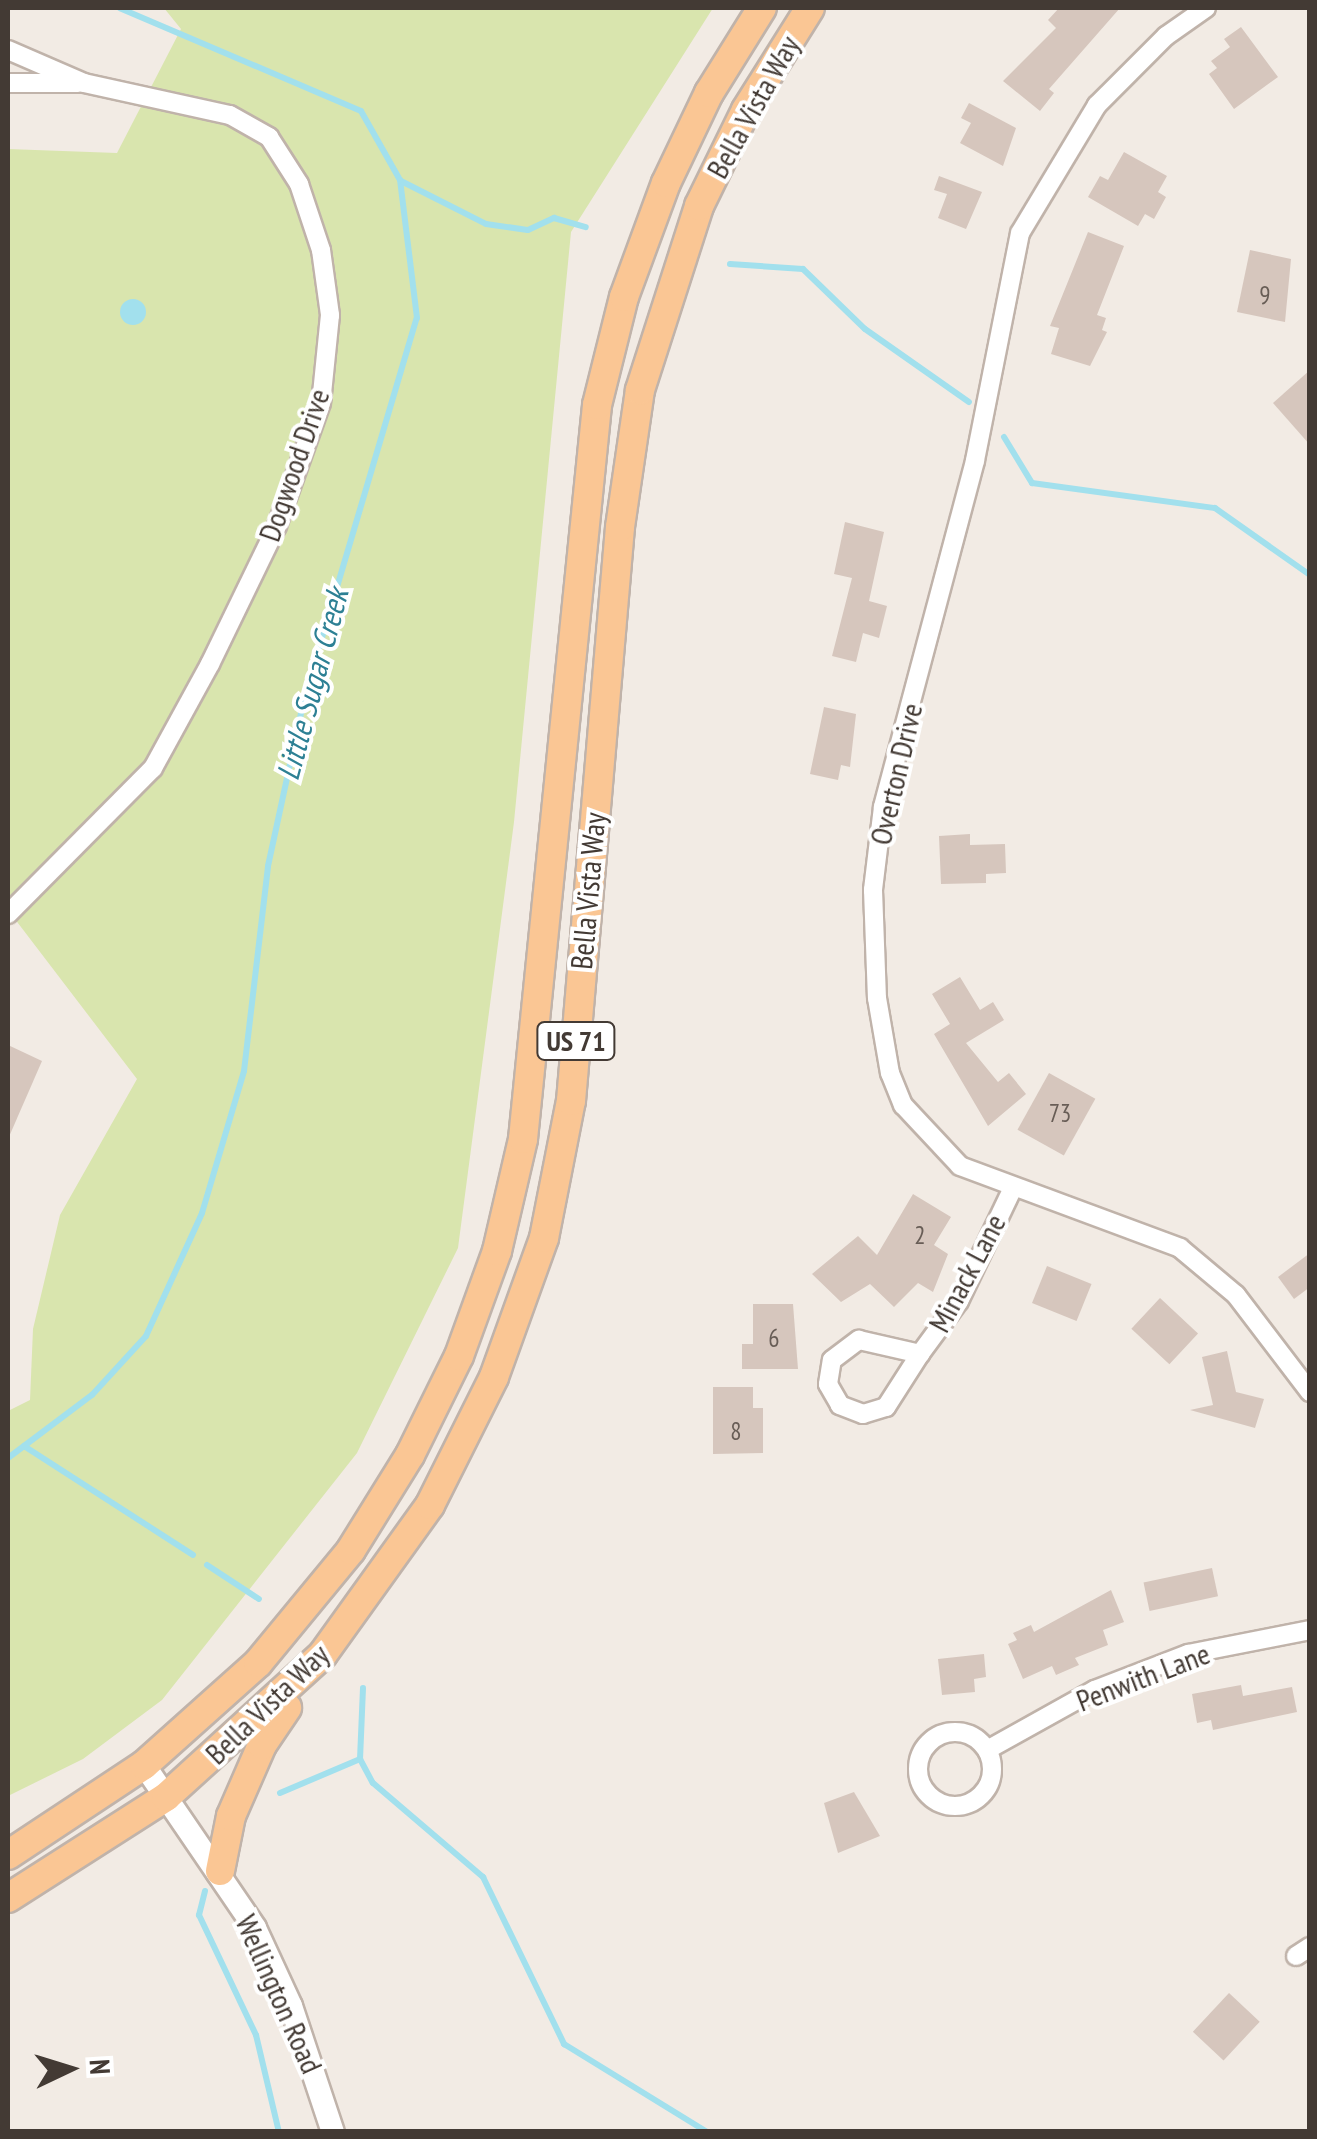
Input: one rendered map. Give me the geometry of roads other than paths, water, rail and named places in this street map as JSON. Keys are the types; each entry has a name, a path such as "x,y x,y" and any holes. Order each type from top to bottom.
{"main road":[{"name":"Bella Vista Way","path":"8,1855 144,1765 258,1664 351,1550 434,1406 496,1251 522,1139 597,406 624,297 666,183 709,94 762,8"},
{"name":"Bella Vista Way","path":"8,1898 166,1797 323,1654 430,1505 494,1377 544,1238 572,1102 620,528 640,390 699,206 746,110 810,8"},
{"path":"220,1872 232,1816 262,1745 323,1654"}],"street":[{"name":"Overton Drive","path":"1206,8 1166,36 1096,105 1020,233 975,461 884,807 873,890 877,998 890,1072 926,1135 960,1166 1012,1190 1180,1248 1236,1295 1310,1392"},
{"name":"Dogwood Drive","path":"8,50 84,83 230,115 268,136 299,184 321,250 330,316 321,403 277,526 210,664 153,768 8,914"},
{"name":"Dogwood Drive","path":"8,83 84,83"},
{"name":"Minack Lane","path":"920,1354 871,1341 848,1344 828,1372 832,1396 851,1412 875,1412 894,1398 959,1301 1012,1190"},
{"name":"Penwith Lane","path":"987,1750 1095,1690 1188,1654 1310,1630"},
{"path":"963,1732 987,1750 991,1780 976,1801 951,1807 921,1786 918,1762 940,1734 963,1732"},
{"name":"Wellington Road","path":"144,1765 220,1872 291,2006 334,2132"}],"water":[{"path":"133,299 142,303 146,312 142,321 133,325 124,321 120,312 124,303"}],"waterway":[{"name":"Little Sugar Creek","path":"8,1458 92,1395 146,1336 202,1213 244,1071 268,866 305,695 417,318 400,180 361,111 120,8"},
{"path":"401,181 486,224 528,230 554,218 586,227"},
{"path":"730,264 803,269 865,329 969,402"},
{"path":"1004,437 1032,483 1215,508 1310,575"},
{"path":"24,1446 193,1555"},
{"path":"207,1565 259,1599"},
{"path":"363,1688 360,1759 373,1783 483,1877 564,2044 707,2132"},
{"path":"280,1793 360,1759"},
{"path":"205,1891 199,1915 256,2035 279,2132"}]}
